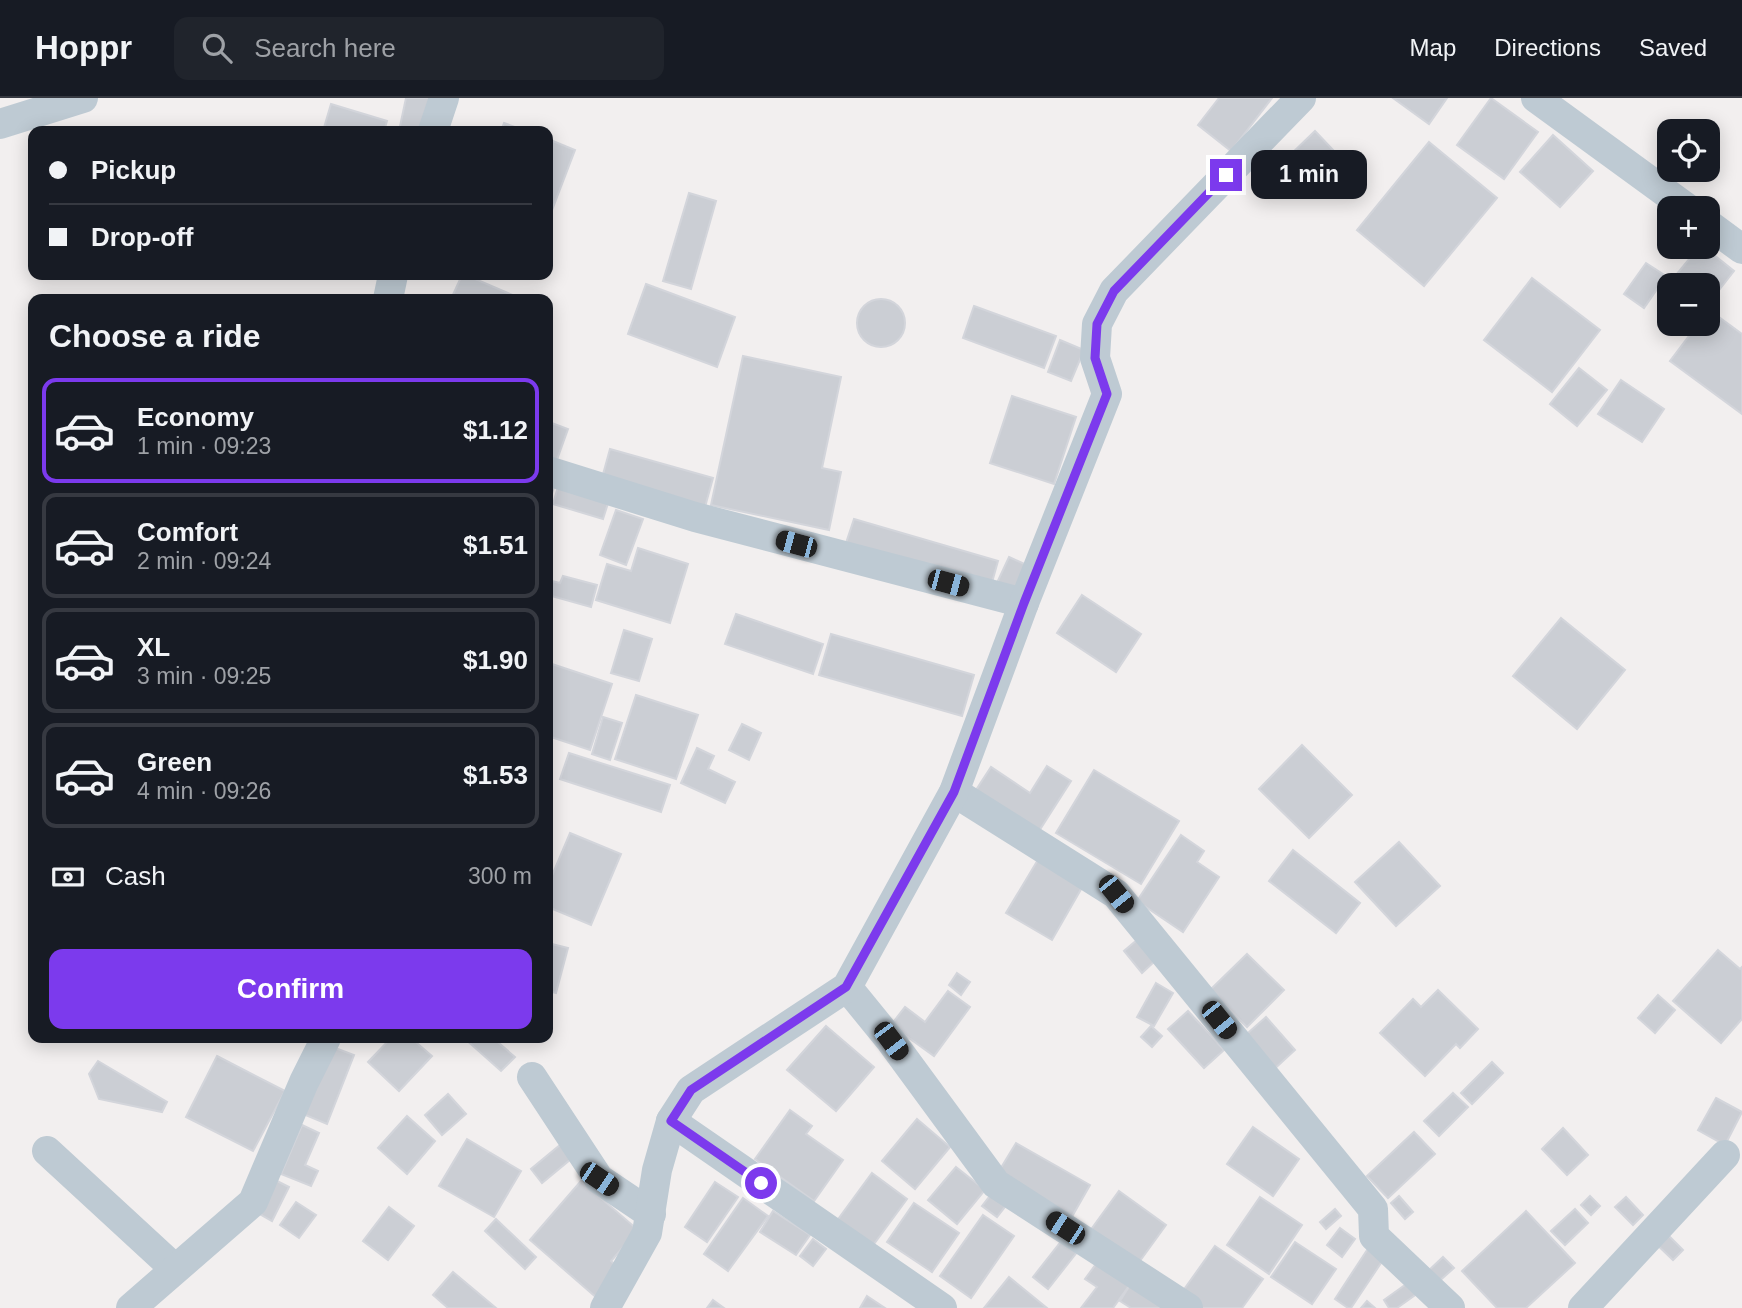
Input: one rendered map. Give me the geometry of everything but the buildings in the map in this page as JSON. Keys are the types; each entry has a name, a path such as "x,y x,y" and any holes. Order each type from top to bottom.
{"street":[{"path":"0,124 83,98"},
{"path":"435,126 444,98"},
{"path":"605,1308 648,1233 657,1170 671,1121 691,1090 846,987 954,792 1024,603 1107,394 1095,358 1097,324 1114,291 1301,98"},
{"path":"1536,98 1671,196"},
{"path":"1720,233 1742,249"},
{"path":"553,473 695,517 1024,603"},
{"path":"954,792 1116,894 1373,1209 1374,1236 1450,1308"},
{"path":"846,987 891,1041 996,1184 1188,1308"},
{"path":"131,1308 253,1202 324,1043"},
{"path":"531,1077 599,1179 651,1214"},
{"path":"671,1121 942,1308"},
{"path":"47,1151 174,1268"},
{"path":"1583,1308 1725,1155"}],"route":[{"path":"761,1183 671,1121 691,1090 846,987 954,792 1024,603 1107,394 1095,358 1097,324 1114,291 1226,175"}]}
